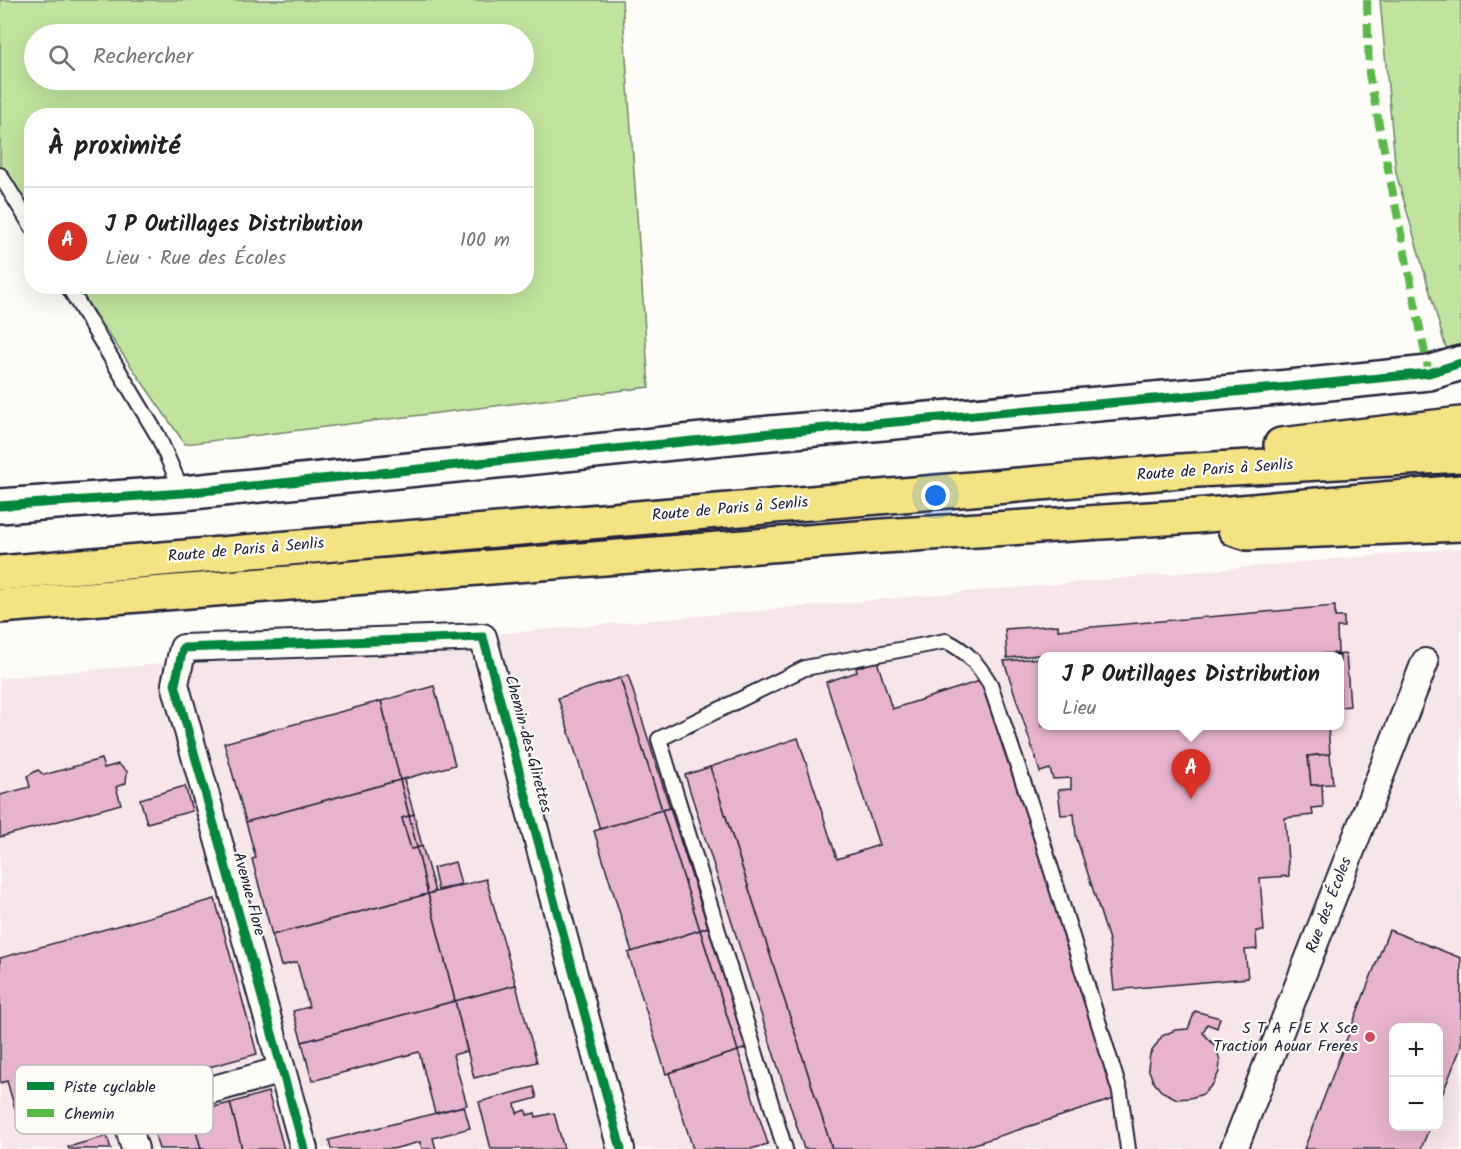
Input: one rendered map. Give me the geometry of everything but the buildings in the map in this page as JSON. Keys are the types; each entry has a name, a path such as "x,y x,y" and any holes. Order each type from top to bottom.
{"main road":[{"path":"1180,471 1219,452 1461,424"},
{"name":"Route de Paris à Senlis","path":"0,573 1180,471 1461,455"},
{"path":"0,606 883,536 1196,516 1461,492"},
{"path":"1196,516 1248,533 1461,524"}],"street":[{"path":"0,506 183,493 771,433 1289,387 1429,373 1461,363"},
{"name":"Chemin des Glirettes","path":"183,648 483,637 621,1149"},
{"name":"Avenue Flore","path":"183,648 175,684 304,1149"},
{"name":"Rue des Écoles","path":"1234,1149 1425,662"},
{"path":"213,1089 282,1070"},
{"path":"131,1134 135,1149"}],"lane":[{"path":"0,175 24,214"},
{"path":"73,294 159,436 183,493"},
{"path":"785,1149 659,739 805,668 946,641 963,650 978,664 990,684 1035,817 1120,1092 1128,1149"}],"shaded area":[{"path":"1461,548 1461,1149 0,1149 0,678"}],"green space":[{"path":"0,0 622,0 649,387 185,444 81,294 534,294 534,108 24,108 24,212 0,177"},
{"path":"1380,0 1461,0 1461,371 1445,345 1396,173"}],"marked path":[{"path":"1367,0 1369,74 1429,373"}],"cycle path":[{"path":"0,506 183,493 771,433 1289,387 1429,373 1461,363"},
{"path":"304,1149 175,684 183,648 483,637 621,1149"}],"place":[{"name":"J P Outillages Distribution","path":"1191,799"},
{"name":"S T A F E X Sce Traction Aouar Freres","path":"1370,1037"}]}
